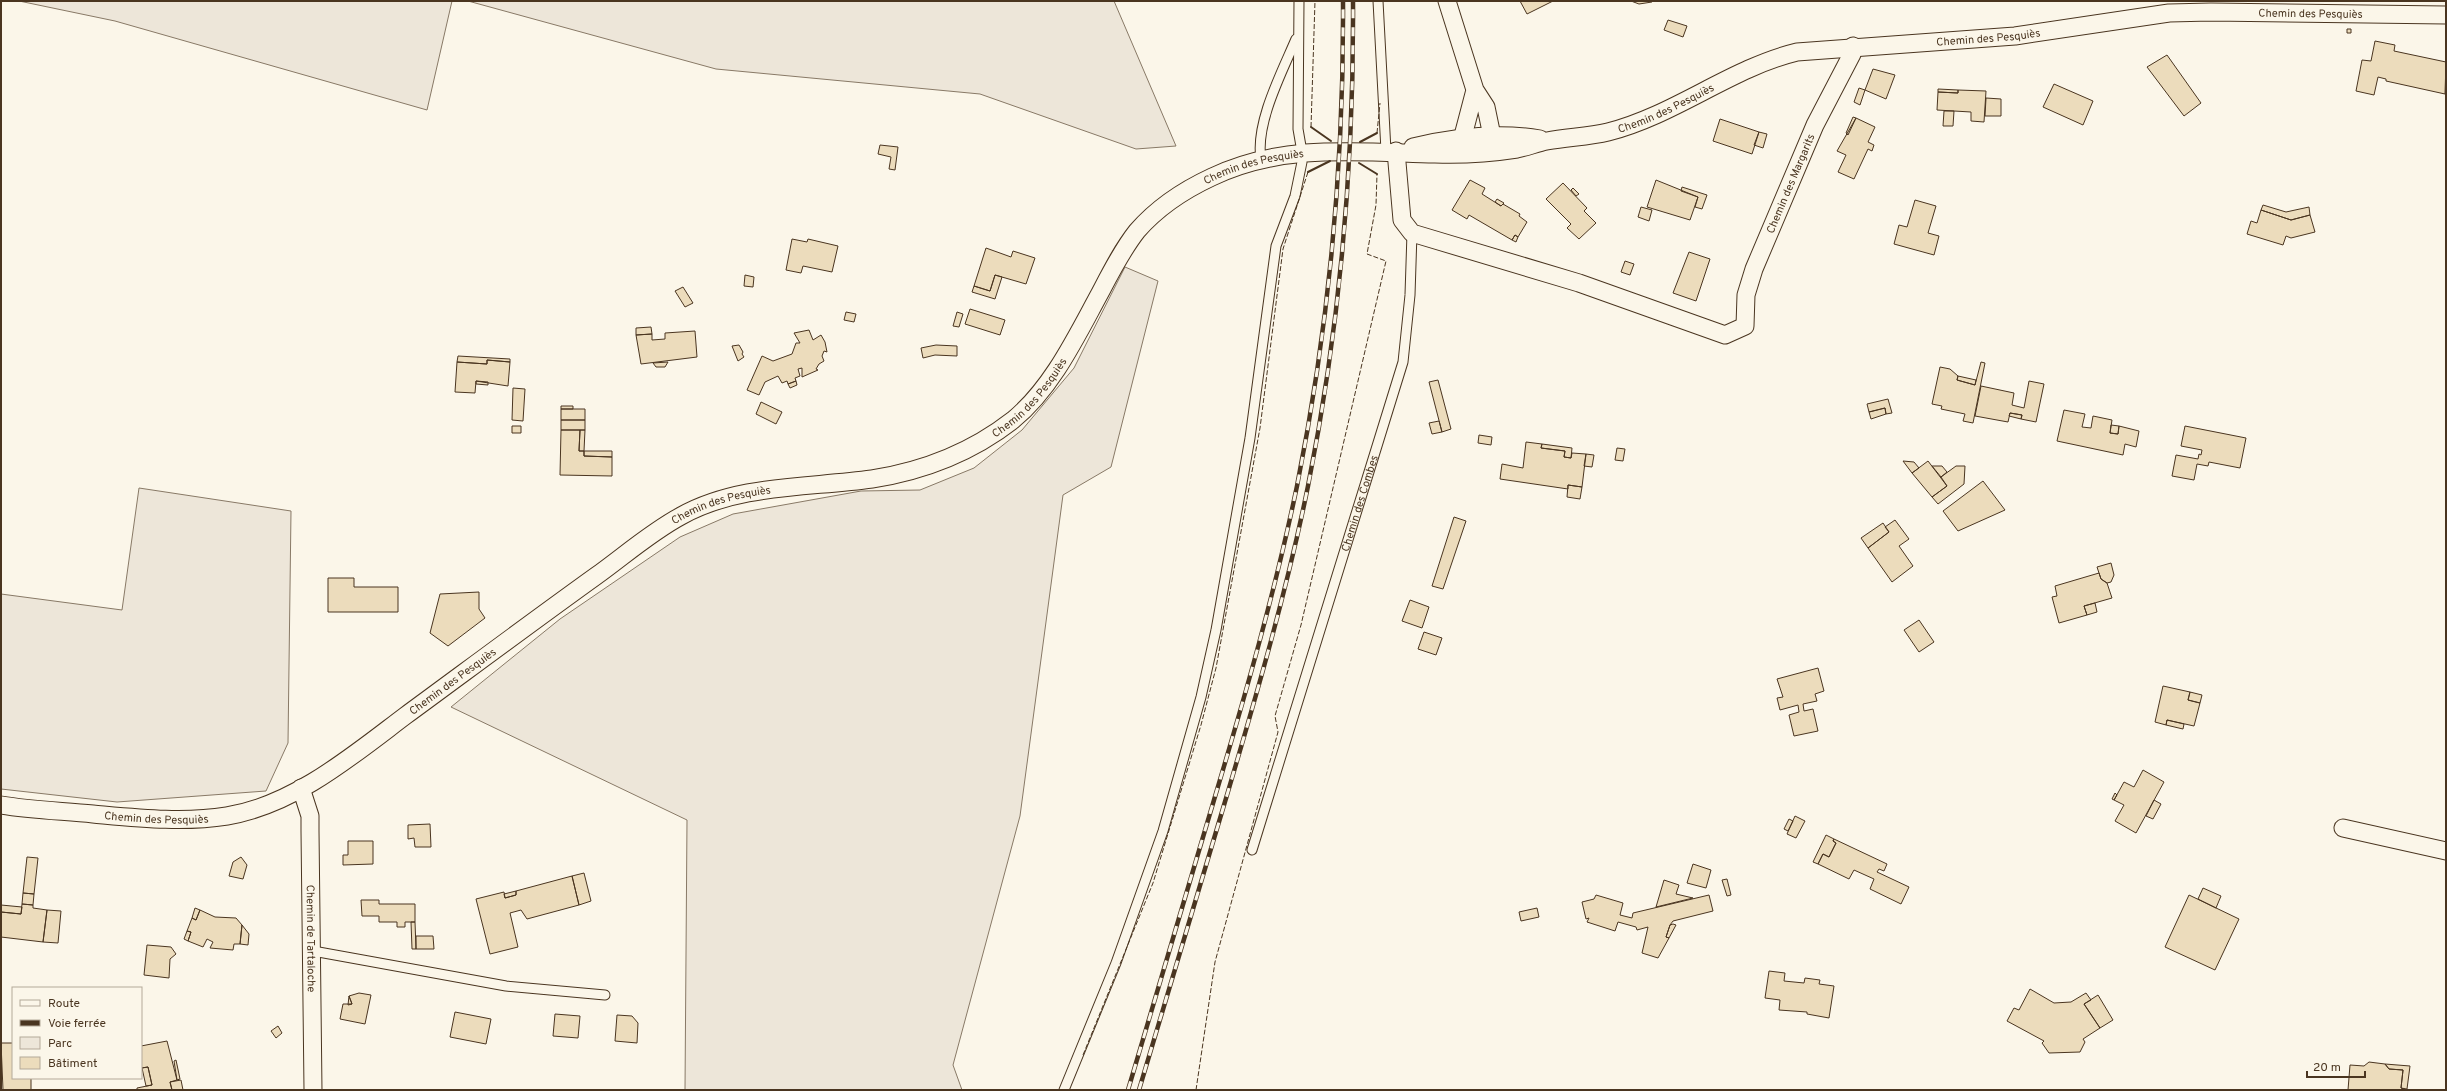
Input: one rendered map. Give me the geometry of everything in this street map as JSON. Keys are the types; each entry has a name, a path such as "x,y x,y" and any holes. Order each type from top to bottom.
{"street":[{"path":"1447,1 1475,90 1486,107 1492,136 1480,152 1465,138 1467,116 1475,90"},
{"name":"Chemin des Pesquiès","path":"1,805 184,820 228,816 264,807 301,788 351,757 495,649 680,516 715,501 765,490 874,478 921,468 953,456 986,438 1014,419 1034,399 1063,359 1117,260 1135,233 1155,213 1192,187 1218,174 1261,159 1302,152 1391,151 1437,154 1480,152 1517,149 1548,141 1605,133 1638,122 1770,58 1797,52 1852,46 2015,36 2169,13 2211,12 2446,15"},
{"name":"Chemin des Margarits","path":"1412,233 1580,283 1703,328 1726,334 1745,326 1746,295 1754,269 1814,125 1852,54 1852,46"},
{"name":"Chemin des Pesquiès","path":"1391,151 1465,138 1492,136 1522,136 1548,141"},
{"path":"1391,151 1402,220 1412,233"},
{"name":"Chemin de Tartaloche","path":"301,788 310,816 313,951 313,1090"},
{"path":"2342,828 2446,851"}],"lane":[{"path":"1064,1090 1116,963 1164,831 1201,697 1216,630 1250,438 1276,246 1294,196 1302,152 1298,128 1299,1"},
{"path":"1378,1 1391,151"},
{"path":"1261,159 1259,148 1265,118 1278,80 1298,36"},
{"name":"Chemin des Combes","path":"1252,850 1403,362 1410,295 1412,233"},
{"path":"313,951 506,986 606,995"}],"green space":[{"path":"19,1 452,1 427,110 115,21"},
{"path":"468,1 1114,1 1176,146 1136,149 980,94 716,69"},
{"path":"1125,267 1158,281 1111,467 1063,495 1020,816 953,1065 962,1090 685,1090 687,820 451,707 560,619 680,537 733,514 861,491 920,490 974,468 1022,430 1074,368"},
{"path":"139,488 291,511 288,743 266,791 117,802 1,789 1,594 122,610"}],"building":[{"path":"1520,1 1553,1 1527,14"},
{"path":"1631,1 1652,1 1652,2 1639,4"},
{"path":"1668,20 1687,26 1683,37 1664,30"},
{"path":"2347,29 2351,29 2351,33 2347,33"},
{"path":"2375,41 2395,45 2394,51 2446,62 2445,94 2386,81 2386,79 2378,77 2374,95 2356,91 2362,60 2371,61"},
{"path":"2167,55 2201,103 2184,116 2147,67"},
{"path":"1873,69 1895,75 1886,99 1865,90"},
{"path":"2054,84 2093,101 2083,125 2043,107"},
{"path":"1859,88 1865,90 1860,105 1854,102"},
{"path":"1938,89 1958,90 1958,93 1938,92"},
{"path":"1958,90 1986,91 1984,122 1971,121 1971,112 1937,110 1938,92 1958,93"},
{"path":"1986,98 2001,99 2001,116 1985,116"},
{"path":"1944,111 1954,111 1953,126 1943,126"},
{"path":"1853,117 1856,118 1848,135 1846,133"},
{"path":"1856,118 1875,127 1868,142 1874,145 1872,151 1868,149 1854,179 1838,172 1846,155 1837,151"},
{"path":"1720,119 1759,132 1752,154 1713,141"},
{"path":"1759,132 1767,134 1763,148 1754,145"},
{"path":"880,145 898,147 895,170 889,169 891,157 878,154"},
{"path":"1470,180 1485,188 1482,194 1501,206 1503,204 1520,214 1519,216 1527,222 1518,237 1515,235 1512,240 1469,215 1467,219 1452,210"},
{"path":"1656,180 1698,197 1690,220 1647,207"},
{"path":"1563,183 1587,208 1584,211 1596,223 1579,239 1567,228 1571,224 1546,199"},
{"path":"1682,187 1707,195 1702,209 1695,207 1698,197 1681,191"},
{"path":"1573,188 1579,194 1576,196 1571,190"},
{"path":"1497,199 1504,203 1501,206 1495,202"},
{"path":"1915,200 1936,206 1928,233 1939,236 1934,255 1894,244 1899,225 1907,227"},
{"path":"2263,205 2286,212 2309,207 2310,215 2291,220 2261,210"},
{"path":"1641,207 1652,210 1649,221 1638,217"},
{"path":"2261,210 2291,220 2310,215 2315,232 2291,238 2286,236 2283,245 2247,234 2251,221 2257,223"},
{"path":"1515,235 1518,237 1516,242 1512,240"},
{"path":"792,239 807,242 808,239 838,246 832,272 803,266 801,273 786,270"},
{"path":"986,248 1011,257 1013,251 1035,258 1026,284 995,275 990,291 974,286"},
{"path":"1689,252 1710,259 1696,301 1673,293"},
{"path":"1625,261 1634,264 1630,275 1621,272"},
{"path":"745,275 754,277 753,287 744,286"},
{"path":"995,275 1002,277 995,299 972,292 974,286 990,291"},
{"path":"683,287 693,303 685,307 675,291"},
{"path":"970,309 1005,320 1000,335 965,324"},
{"path":"846,312 856,314 854,322 844,320"},
{"path":"957,312 963,314 959,327 953,326"},
{"path":"651,327 652,334 636,335 636,328"},
{"path":"809,330 813,340 821,335 825,342 827,352 824,351 822,356 824,361 819,364 816,369 818,370 802,377 802,368 798,369 800,376 795,378 796,381 788,384 787,381 782,383 778,376 765,382 759,395 747,390 762,356 773,361 792,354 796,343 800,343 794,333"},
{"path":"695,331 697,357 641,364 636,335 652,334 652,340 665,339 665,333"},
{"path":"739,345 744,357 738,361 732,346"},
{"path":"936,345 957,346 957,356 935,355 923,358 921,348"},
{"path":"458,356 510,359 510,362 487,360 487,364 457,362"},
{"path":"487,360 510,362 508,386 476,381 475,393 455,392 457,362 487,364"},
{"path":"668,362 665,367 656,367 653,363"},
{"path":"1981,362 1985,363 1973,423 1963,421 1965,414 1941,409 1942,406 1932,404 1940,367 1950,369 1958,376 1957,380 1975,385"},
{"path":"1958,376 1976,380 1975,385 1957,380"},
{"path":"1438,380 1451,429 1442,432 1429,382"},
{"path":"476,381 488,382 488,385 476,384"},
{"path":"796,381 797,385 790,388 788,384"},
{"path":"2029,381 2044,384 2036,422 2021,419 2022,415 2010,413 2008,422 1975,416 1981,386 2014,393 2012,405 2024,408"},
{"path":"513,388 525,389 523,421 512,420"},
{"path":"1888,399 1892,413 1886,414 1885,408 1869,412 1867,404"},
{"path":"761,402 782,412 776,424 756,414"},
{"path":"561,406 573,406 573,409 561,409"},
{"path":"1885,408 1886,414 1871,419 1869,412"},
{"path":"561,409 585,409 585,420 561,420"},
{"path":"2064,410 2085,414 2082,427 2091,428 2093,416 2112,420 2110,433 2118,434 2119,426 2139,431 2136,447 2125,444 2123,455 2057,441"},
{"path":"2010,413 2022,415 2021,419 2009,416"},
{"path":"561,420 585,420 585,430 561,430"},
{"path":"1439,421 1442,432 1432,434 1429,423"},
{"path":"2111,425 2119,426 2118,434 2110,433"},
{"path":"512,426 521,426 521,433 512,433"},
{"path":"2185,426 2246,438 2240,468 2209,462 2208,466 2197,464 2194,480 2172,476 2176,455 2198,459 2199,454 2201,455 2202,450 2181,446"},
{"path":"561,430 580,430 579,451 584,451 584,456 612,457 612,476 560,475"},
{"path":"580,430 585,430 584,451 579,451"},
{"path":"1479,435 1492,437 1491,445 1478,443"},
{"path":"1526,442 1542,444 1541,448 1565,451 1564,457 1571,458 1572,453 1586,454 1582,487 1568,485 1568,489 1500,479 1502,464 1523,468"},
{"path":"1542,444 1572,448 1571,458 1564,457 1565,451 1541,448"},
{"path":"1617,448 1625,449 1623,461 1615,460"},
{"path":"584,451 612,451 612,457 584,456"},
{"path":"1586,454 1594,455 1592,467 1584,466"},
{"path":"1903,461 1914,462 1919,468 1912,473"},
{"path":"1928,461 1947,486 1932,497 1912,473"},
{"path":"1932,466 1942,466 1947,472 1941,477"},
{"path":"1956,466 1965,466 1964,484 1938,504 1932,497 1947,486 1941,477"},
{"path":"1983,481 2005,510 1958,531 1943,511"},
{"path":"1568,485 1582,487 1580,499 1567,497"},
{"path":"1454,517 1466,521 1443,589 1432,586"},
{"path":"1895,520 1909,539 1899,546 1913,566 1892,582 1868,548 1889,532 1885,527"},
{"path":"1883,523 1889,532 1868,548 1861,538"},
{"path":"2111,563 2114,575 2111,582 2107,583 2101,579 2097,567"},
{"path":"2099,573 2101,579 2107,583 2112,598 2084,606 2087,615 2059,623 2052,597 2057,596 2055,586"},
{"path":"328,578 354,578 354,587 398,587 398,612 328,612"},
{"path":"479,592 479,609 485,618 448,646 430,633 440,594"},
{"path":"1410,600 1429,607 1422,628 1402,621"},
{"path":"2095,603 2097,612 2087,615 2084,606"},
{"path":"1919,620 1934,642 1919,652 1904,630"},
{"path":"1424,632 1442,638 1436,655 1418,649"},
{"path":"1818,668 1824,691 1815,694 1817,701 1803,704 1804,711 1813,709 1818,731 1794,736 1789,715 1799,712 1798,705 1780,710 1777,698 1783,697 1777,679"},
{"path":"2163,686 2190,692 2188,700 2200,703 2194,726 2167,720 2166,725 2155,722"},
{"path":"2190,692 2202,695 2200,703 2188,700"},
{"path":"2167,720 2184,724 2183,729 2166,725"},
{"path":"2143,770 2164,782 2136,833 2115,821 2124,805 2114,800 2124,782 2134,787"},
{"path":"2115,793 2117,795 2114,800 2112,799"},
{"path":"2154,800 2161,804 2153,819 2146,816"},
{"path":"1795,816 1805,821 1796,838 1787,834"},
{"path":"1789,819 1793,821 1788,831 1784,829"},
{"path":"430,824 431,847 415,847 414,838 408,839 408,825"},
{"path":"1826,835 1834,839 1833,841 1836,843 1829,857 1823,854 1818,864 1813,862"},
{"path":"1834,839 1887,864 1884,871 1879,869 1877,872 1909,887 1901,904 1870,889 1874,879 1854,870 1849,879 1818,864 1823,854 1829,857 1836,843 1833,841"},
{"path":"348,841 373,841 373,864 343,865 343,855 348,855"},
{"path":"27,857 38,858 34,894 23,893"},
{"path":"241,857 247,865 243,879 229,876 233,862"},
{"path":"1693,864 1711,870 1706,888 1687,883"},
{"path":"584,873 591,901 579,905 572,876"},
{"path":"572,876 579,905 527,919 521,910 510,913 518,947 490,954 476,899 504,892 505,898 516,895 516,891"},
{"path":"1727,879 1731,895 1727,896 1722,880"},
{"path":"1664,880 1679,885 1676,894 1693,898 1656,907"},
{"path":"2203,888 2221,896 2216,908 2198,899"},
{"path":"516,891 516,895 505,898 504,894"},
{"path":"23,893 34,894 33,905 22,904"},
{"path":"1596,895 1623,903 1620,915 1632,918 1633,913 1709,895 1713,911 1673,921 1666,937 1669,938 1658,958 1642,953 1648,927 1637,930 1636,927 1618,922 1615,931 1587,922 1589,918 1586,919 1582,902 1594,899"},
{"path":"2189,895 2239,919 2215,970 2165,947"},
{"path":"361,900 379,900 379,904 415,904 415,922 405,922 405,927 397,927 397,922 379,922 379,916 362,916"},
{"path":"22,904 33,905 33,908 47,910 43,942 1,937 1,912 21,914"},
{"path":"1,905 22,907 21,914 1,912"},
{"path":"195,908 200,910 196,920 192,918"},
{"path":"1537,908 1539,917 1521,921 1519,912"},
{"path":"47,910 61,911 58,943 43,942"},
{"path":"200,910 215,917 236,918 242,925 240,944 234,944 233,950 210,948 213,942 207,939 203,947 188,941 191,932 187,931 192,918 196,920"},
{"path":"411,922 415,922 416,949 412,949"},
{"path":"242,925 249,934 248,945 240,944"},
{"path":"1670,925 1676,925 1669,938 1666,937"},
{"path":"187,931 191,932 188,941 184,939"},
{"path":"416,936 433,936 434,949 416,949"},
{"path":"147,945 171,947 176,954 170,959 169,978 144,975"},
{"path":"1769,971 1785,973 1784,981 1804,983 1805,978 1820,980 1819,984 1834,986 1829,1018 1807,1014 1807,1012 1779,1010 1780,1000 1765,998"},
{"path":"2030,989 2054,1003 2071,1002 2086,993 2091,1000 2084,1004 2100,1028 2083,1039 2085,1042 2080,1052 2049,1053 2042,1043 2044,1041 2007,1021 2014,1008 2019,1010"},
{"path":"359,993 371,995 365,1024 340,1019 343,1004 352,1004 349,996"},
{"path":"2098,995 2113,1020 2100,1028 2084,1004"},
{"path":"349,996 352,1004 348,1005"},
{"path":"455,1012 491,1019 486,1044 450,1037"},
{"path":"555,1014 580,1016 578,1038 553,1036"},
{"path":"617,1015 632,1016 638,1023 637,1043 615,1041"},
{"path":"278,1026 282,1033 276,1038 271,1031"},
{"path":"167,1041 177,1080 170,1082 172,1090 137,1090 137,1088 152,1085 148,1067 142,1068 142,1046"},
{"path":"1,1043 12,1043 12,1079 31,1079 31,1090 3,1090"},
{"path":"176,1060 180,1079 177,1080 174,1061"},
{"path":"2369,1062 2385,1064 2389,1069 2403,1070 2401,1088 2407,1090 2348,1090 2350,1065 2364,1066"},
{"path":"2385,1064 2410,1066 2407,1089 2401,1088 2403,1070 2389,1069"},
{"path":"148,1067 152,1085 146,1086 142,1068"},
{"path":"181,1080 183,1090 172,1090 170,1082"}],"railway":[{"path":"1128,1090 1248,683 1279,565 1297,486 1318,366 1332,245 1341,123 1343,1"},
{"path":"1139,1090 1260,680 1291,564 1308,486 1329,366 1343,245 1351,123 1353,1"}],"fence":[{"path":"1311,127 1315,1"},
{"path":"1377,133 1380,103"},
{"path":"1083,1055 1153,883 1201,725 1216,668 1260,428 1283,249 1308,172"},
{"path":"1196,1090 1215,962 1278,732 1275,716 1301,625 1386,261 1367,254 1376,205 1377,174"}],"wall":[{"path":"1311,127 1331,141"},
{"path":"1360,142 1377,133"},
{"path":"1308,172 1330,161"},
{"path":"1359,163 1377,174"}]}
